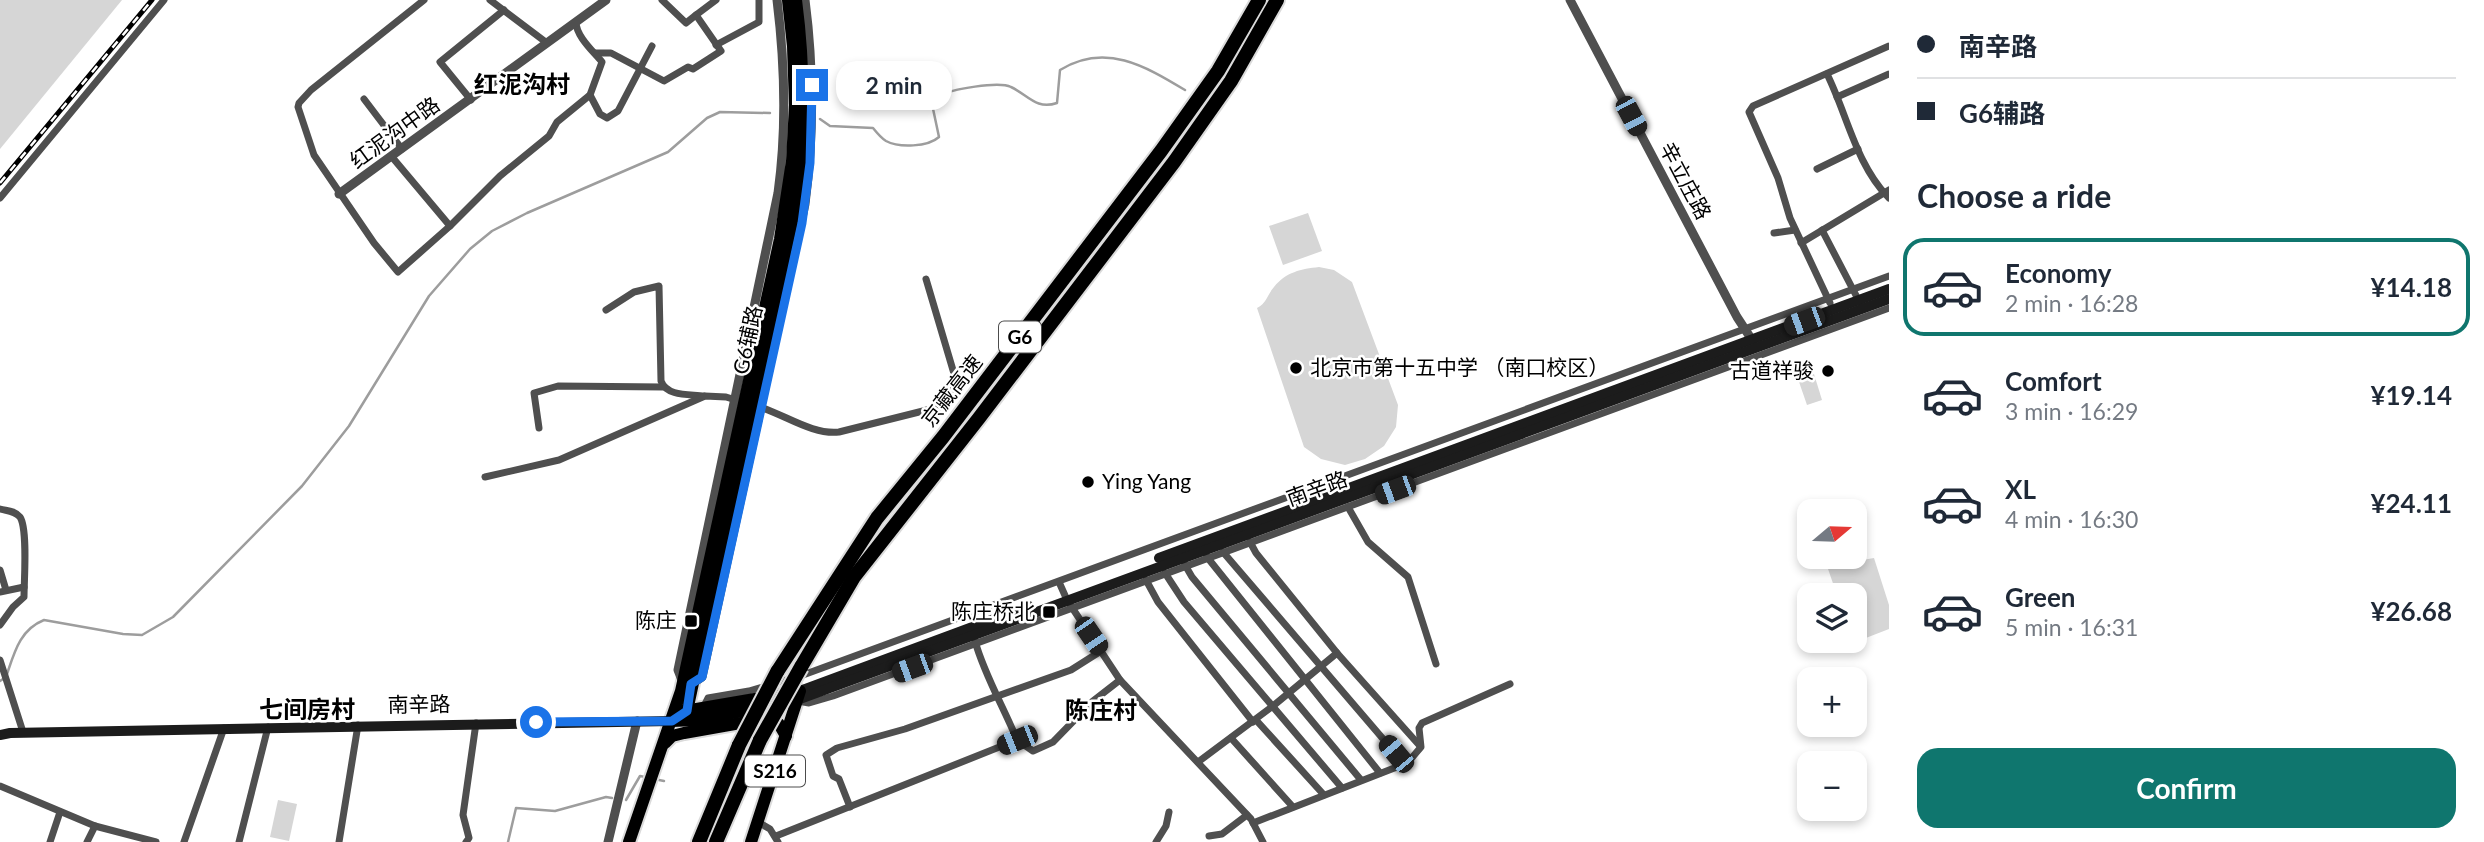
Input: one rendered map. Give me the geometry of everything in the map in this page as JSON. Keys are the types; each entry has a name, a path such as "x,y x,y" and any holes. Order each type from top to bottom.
{"highway":[{"name":"京藏高速","path":"699,842 738,745 777,672 877,518 943,437 1169,141 1218,71 1259,0"},
{"name":"京藏高速","path":"716,842 760,740 854,577 1174,162 1231,81 1277,0"}],"main road":[{"name":"G6辅路","path":"629,842 678,715 687,683 748,404 780,239 792,161 795,105 788,0"},
{"name":"G6辅路","path":"748,404 789,240 802,162 802,45 796,0"},
{"name":"南辛路","path":"798,696 1591,409 1860,304 1889,289"},
{"name":"南辛路","path":"1591,409 1831,304 1860,304 1889,299"},
{"name":"南辛路","path":"798,696 975,639 1068,600"},
{"path":"678,715 703,708 798,696"},
{"path":"678,715 696,720 798,696"},
{"name":"S216","path":"751,842 798,696"},
{"name":"南辛路","path":"0,735 23,732 637,721 678,715"},
{"path":"665,744 672,736 764,719 779,724 786,736"}],"street":[{"path":"0,198 164,0"},
{"path":"424,0 299,103 298,107 314,155 385,259 398,272 450,226 500,176 549,136 557,122 590,95 602,62 576,28 576,22"},
{"path":"490,0 547,43"},
{"name":"红泥沟中路","path":"339,194 606,0"},
{"path":"662,0 686,23 716,0"},
{"path":"716,45 759,22 759,0"},
{"name":"G6辅路","path":"748,404 782,160 785,105 778,0"},
{"name":"G6辅路","path":"748,404 798,242 810,163 813,105 811,45 805,0"},
{"name":"辛立庄路","path":"1570,0 1752,340"},
{"path":"471,100 440,62 504,10"},
{"path":"594,53 611,53 664,81 688,67 693,69 720,51 696,15"},
{"path":"590,95 600,114 607,118 612,116 618,111 652,46"},
{"path":"703,708 708,698 749,691 1059,582 1745,329 1831,304 1795,230 1777,178 1749,112 1753,106 1889,46"},
{"path":"1801,243 1887,194 1874,179 1858,149 1827,74"},
{"path":"1837,97 1889,74"},
{"path":"364,99 402,149"},
{"path":"1817,169 1858,149"},
{"path":"392,157 450,226"},
{"path":"1773,233 1795,230"},
{"path":"1822,230 1860,304"},
{"path":"1860,304 1889,276"},
{"path":"606,310 634,292 659,286 663,387 668,391 748,404 824,433 839,432 943,406 955,386 955,377 926,279"},
{"path":"1860,304 1889,308"},
{"path":"539,428 534,393 558,386 663,387"},
{"path":"1068,600 1146,580 1348,507 1591,409 1584,389"},
{"path":"485,477 559,460 705,396"},
{"path":"1348,507 1367,542 1408,577 1436,664"},
{"path":"0,509 12,511 23,523 24,587 24,597 0,625"},
{"path":"1250,542 1337,653 1420,747"},
{"path":"1223,552 1396,754 1402,765"},
{"path":"1207,557 1380,773"},
{"path":"1185,565 1192,577 1361,780"},
{"path":"0,570 3,591 24,587"},
{"path":"1165,573 1184,602 1342,788"},
{"path":"1146,580 1158,602 1255,721 1324,795"},
{"path":"1059,582 1120,680 1247,815 1263,842"},
{"path":"975,639 981,661 999,695 1017,740 1033,751 1053,742 1093,701 1120,680"},
{"path":"850,807 839,779 833,776 826,755 837,748 905,729 1070,670 1101,651"},
{"path":"1198,762 1255,721 1337,653"},
{"path":"0,660 23,732"},
{"path":"798,696 802,671"},
{"path":"1253,823 1402,765 1410,760 1420,747 1419,728 1422,723 1510,684"},
{"path":"608,842 637,721"},
{"path":"466,842 469,838 464,815 476,723"},
{"path":"339,842 358,725"},
{"path":"239,842 268,727"},
{"path":"184,842 224,728"},
{"path":"1231,738 1293,807"},
{"path":"758,822 770,829 777,839 1017,740"},
{"path":"0,786 95,826 156,842"},
{"path":"50,842 60,812"},
{"path":"1156,842 1166,827 1169,812"},
{"path":"1209,836 1222,834 1247,815"},
{"path":"87,842 95,826"}],"shaded area":[{"path":"0,0 122,0 0,149"},
{"path":"1308,213 1322,251 1283,265 1269,226"},
{"path":"1319,267 1334,270 1352,282 1398,405 1396,427 1384,446 1365,459 1345,465 1321,459 1304,447 1257,308 1284,278 1300,270"},
{"path":"1814,374 1822,400 1807,405 1798,379"},
{"path":"1874,558 1889,605 1889,629 1867,638 1867,583 1833,583 1828,569 1867,569 1867,559"},
{"path":"278,800 297,804 289,841 270,837"}],"waterway":[{"path":"820,119 830,126 873,128 882,138 892,143 921,145 939,137 932,104 939,96 975,87 1005,85 1032,101 1050,105 1057,103 1060,70 1093,58 1124,60 1185,90"},
{"path":"0,681 6,677 23,636 44,620 142,635 173,617 302,486 349,426 429,296 470,249 492,231 668,152 707,118 720,112 770,113"},
{"path":"626,800 640,776 645,777"},
{"path":"659,780 664,781"},
{"path":"508,842 516,808 555,811 606,797 612,798"}],"railway":[{"path":"0,183 152,0"}],"place":[{"name":"北京市第十五中学 （南口校区）","path":"1296,368"},
{"name":"古道祥骏","path":"1828,371"},
{"name":"Ying Yang","path":"1088,482"},
{"name":"陈庄桥北","path":"1049,612"},
{"name":"陈庄","path":"691,621"}],"district":[{"name":"红泥沟村","path":"522,85"},
{"name":"七间房村","path":"307,710"},
{"name":"陈庄村","path":"1101,711"}],"route":[{"path":"536,722 672,721 687,711 691,684 702,677 802,223 810,163 812,85"}]}
